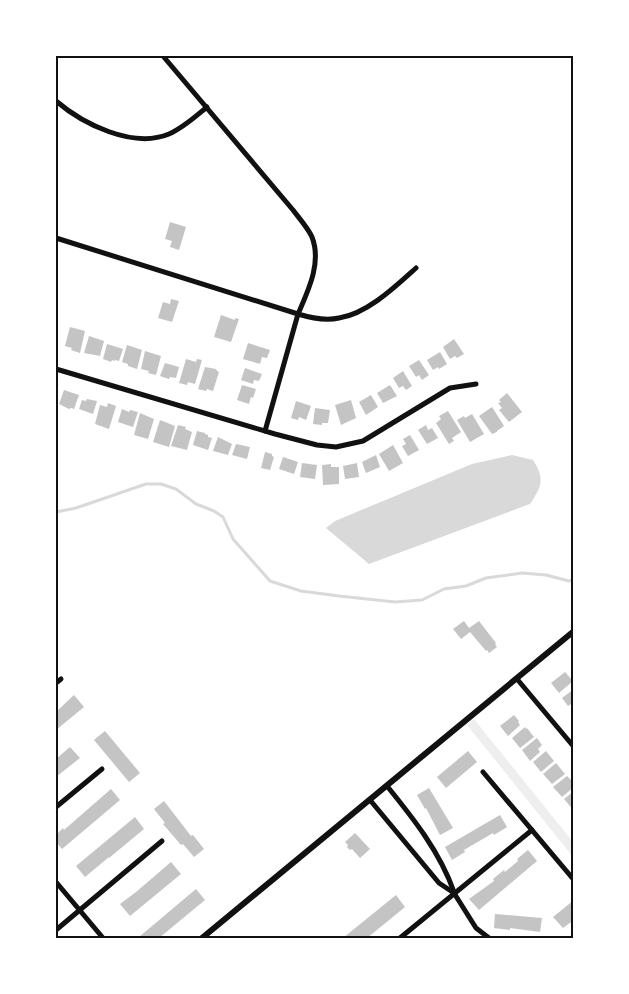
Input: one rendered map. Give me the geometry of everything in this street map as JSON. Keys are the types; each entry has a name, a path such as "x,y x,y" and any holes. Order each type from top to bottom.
{"street":[{"path":"163,56 293,210 312,237 316,258 309,288 298,314 266,431"},
{"path":"56,101 78,117 100,128 146,139 161,137 180,129 207,107"},
{"path":"56,238 315,319 340,318 358,311 384,296 416,268"},
{"path":"56,369 316,445 336,447 363,441 450,388 476,384"},
{"path":"202,939 573,632"},
{"path":"517,679 573,747"},
{"path":"56,807 102,769"},
{"path":"483,772 573,880"},
{"path":"387,786 415,821 447,873 454,894 476,928 489,939"},
{"path":"370,800 439,883 454,894"},
{"path":"400,939 532,830"},
{"path":"56,930 162,841"},
{"path":"56,882 103,939"}],"shaded area":[{"path":"512,455 533,460 539,472 539,487 530,504 369,564 326,528 335,521 472,464"},
{"path":"474,719 573,842 573,857 467,725"}],"building":[{"path":"170,222 186,227 179,250 170,247 172,241 165,239"},
{"path":"171,299 179,301 172,322 158,318 163,302 170,304"},
{"path":"221,315 235,320 235,318 239,319 231,342 214,337"},
{"path":"70,327 85,331 80,353 65,346"},
{"path":"89,336 104,341 100,356 84,353"},
{"path":"454,339 464,354 450,359 443,347"},
{"path":"248,343 270,350 267,358 262,357 260,364 243,359"},
{"path":"107,344 123,349 119,361 112,360 111,362 103,359"},
{"path":"127,345 142,350 137,369 122,362"},
{"path":"145,351 161,356 156,375 141,369"},
{"path":"440,352 447,364 433,370 427,360"},
{"path":"186,359 196,362 197,359 202,360 195,384 179,383"},
{"path":"419,360 429,375 422,380 419,375 416,377 409,366"},
{"path":"165,363 179,367 176,378 170,377 169,379 160,376"},
{"path":"205,367 216,369 219,372 213,391 198,389"},
{"path":"245,368 262,374 259,381 254,380 253,384 241,380"},
{"path":"403,371 412,386 406,390 403,386 399,388 393,378"},
{"path":"242,385 256,389 249,404 237,400"},
{"path":"390,385 397,396 383,403 377,393"},
{"path":"64,390 79,395 74,409 59,404"},
{"path":"507,393 522,412 509,422 499,410 502,408 498,403"},
{"path":"371,395 378,407 366,415 359,402"},
{"path":"82,400 97,401 93,414 79,409"},
{"path":"351,400 356,418 341,425 335,405"},
{"path":"296,401 311,406 306,420 299,417 298,420 291,418"},
{"path":"108,403 116,406 109,429 95,424 100,405 107,407"},
{"path":"492,407 504,426 492,434 479,416"},
{"path":"315,408 330,410 328,423 313,424"},
{"path":"122,409 138,412 133,427 118,422"},
{"path":"448,411 461,432 452,438 454,441 449,444 436,423 441,419 439,416"},
{"path":"140,413 154,419 148,439 134,435"},
{"path":"472,414 484,434 470,442 457,420"},
{"path":"160,420 175,426 169,447 153,442"},
{"path":"178,425 192,432 187,450 171,446"},
{"path":"426,425 428,430 432,428 438,438 427,444 418,430"},
{"path":"197,431 212,438 208,450 193,445"},
{"path":"410,435 419,450 408,456 402,446 406,444 403,439"},
{"path":"218,437 232,444 228,455 213,451"},
{"path":"236,444 250,447 247,459 232,455"},
{"path":"393,445 403,463 389,471 379,454"},
{"path":"265,452 274,457 270,470 261,468"},
{"path":"376,455 380,467 366,473 362,462"},
{"path":"283,457 298,462 294,474 279,469"},
{"path":"302,463 317,465 315,479 300,477"},
{"path":"357,463 359,477 345,479 343,466"},
{"path":"331,464 331,467 339,467 339,484 323,485 322,465"},
{"path":"464,621 469,628 479,621 497,647 489,653 470,632 461,639 453,629"},
{"path":"565,672 573,681 559,693 551,683"},
{"path":"574,689 574,702 568,706 562,698"},
{"path":"74,695 84,707 56,730 56,712"},
{"path":"514,715 520,725 508,736 500,726"},
{"path":"525,727 534,737 520,748 512,738"},
{"path":"105,731 140,773 129,782 94,740"},
{"path":"537,738 542,745 538,749 540,752 530,761 522,750"},
{"path":"70,747 80,758 56,777 56,759"},
{"path":"468,751 477,762 446,788 437,777"},
{"path":"546,751 554,761 541,772 533,762"},
{"path":"556,763 565,774 552,784 543,774"},
{"path":"567,776 574,783 574,787 562,797 553,787"},
{"path":"429,788 453,828 440,835 417,795"},
{"path":"111,789 120,800 62,849 56,842 56,835"},
{"path":"574,791 574,811 564,799"},
{"path":"164,801 204,849 194,857 163,824 165,823 154,809"},
{"path":"500,815 507,827 464,850 465,852 452,860 445,847"},
{"path":"135,817 144,829 85,877 76,866"},
{"path":"355,833 370,849 360,858 347,847 345,842"},
{"path":"528,850 537,861 479,910 469,899 494,881 493,879 504,870 505,872"},
{"path":"171,862 181,874 130,916 120,904"},
{"path":"196,889 205,900 159,938 139,937"},
{"path":"396,895 405,907 367,938 343,938"},
{"path":"574,900 574,920 563,928 553,917"},
{"path":"495,914 542,918 540,932 494,928"}],"waterway":[{"path":"56,512 76,508 146,484 161,484 176,489 196,504 223,517 233,539 270,581 301,591 339,596 395,602 422,600 444,589 466,586 486,578 522,573 574,580"}]}
